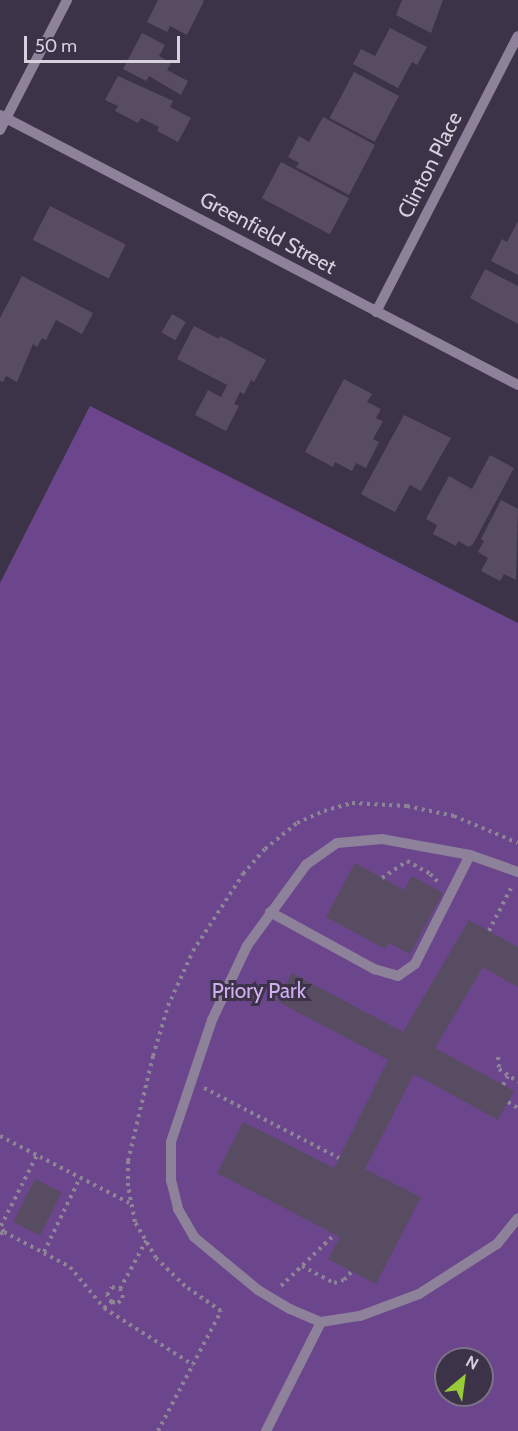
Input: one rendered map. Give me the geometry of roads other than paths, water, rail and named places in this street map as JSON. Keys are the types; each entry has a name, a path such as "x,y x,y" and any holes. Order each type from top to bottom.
{"street":[{"path":"0,130 3,117 67,0"},
{"name":"Clinton Place","path":"376,312 518,36"},
{"name":"Greenfield Street","path":"3,117 518,386"},
{"path":"518,872 470,855 382,839 337,843 306,865 247,945 224,992 201,1046 171,1142 171,1180 178,1209 194,1237 222,1262 270,1297 290,1309 321,1322 360,1316 419,1294 497,1244 518,1218"},
{"path":"270,912 374,969 398,976 415,964 470,855"},
{"path":"266,1431 321,1322"}],"park label":[{"name":"Priory Park","path":"259,991"}]}
